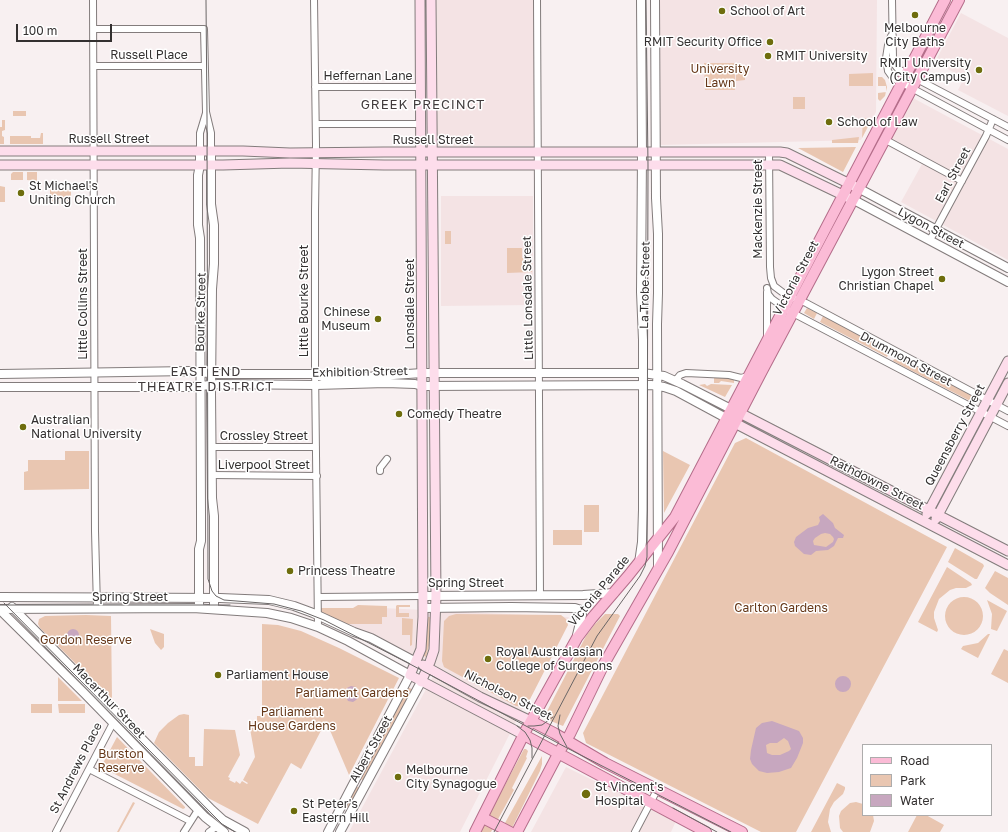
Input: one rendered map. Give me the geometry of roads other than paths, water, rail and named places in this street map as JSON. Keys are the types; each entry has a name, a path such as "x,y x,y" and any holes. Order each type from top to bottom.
{"main road":[{"name":"Lonsdale Street","path":"420,0 423,608"},
{"name":"Lonsdale Street","path":"431,0 436,608"},
{"name":"Victoria Street","path":"848,197 849,183 945,0"},
{"name":"Victoria Street","path":"658,570 735,411 788,310 848,197 858,188 959,0"},
{"path":"420,18 431,18"},
{"path":"420,46 431,46"},
{"name":"Russell Street","path":"0,151 211,151 290,153 769,152 787,153 858,188"},
{"path":"350,152 350,165"},
{"path":"469,152 469,165"},
{"path":"710,152 710,165"},
{"path":"290,153 290,163"},
{"path":"0,165 93,166 290,163 350,165 769,165 785,167 848,197"},
{"path":"421,178 432,178"},
{"path":"421,226 432,226"},
{"path":"421,273 433,273"},
{"name":"Victoria Street","path":"735,411 748,376 767,340 788,310"},
{"name":"Queensberry Street","path":"965,453 981,412 1008,361"},
{"name":"Queensberry Street","path":"928,523 965,453 990,416 1008,383"},
{"name":"Rathdowne Street","path":"735,411 1008,551"},
{"name":"Victoria Street","path":"657,540 671,523 730,421"},
{"name":"Rathdowne Street","path":"730,421 1008,565"},
{"path":"785,449 790,438"},
{"path":"423,450 434,450"},
{"path":"423,505 435,505"},
{"name":"Victoria Parade","path":"475,832 524,735 577,638 592,618 639,564 657,540"},
{"path":"517,832 566,741 606,660 658,570"},
{"name":"Albert Street","path":"410,675 422,646 423,608"},
{"name":"Albert Street","path":"421,682 428,668 434,650 436,608"},
{"name":"Nicholson Street","path":"416,662 657,790 697,808 742,832"},
{"path":"410,675 706,832"},
{"path":"482,818 510,832"}],"street":[{"name":"Little Collins Street","path":"93,0 94,531 97,608"},
{"name":"Little Bourke Street","path":"314,0 316,124 315,375 318,627"},
{"name":"Little Lonsdale Street","path":"537,0 540,595"},
{"name":"La Trobe Street","path":"639,564 643,516 641,0"},
{"name":"La Trobe Street","path":"655,0 658,289 658,570"},
{"path":"892,0 893,29 893,61 904,79 911,89 1005,139 1008,128 993,119 916,80 904,79 892,76 887,66 887,51 893,29"},
{"name":"Bourke Street","path":"94,29 204,30 206,112 211,133 212,204 214,225 214,264 212,289 212,498 214,516 214,609"},
{"name":"Russell Place","path":"94,66 204,66"},
{"name":"Heffernan Lane","path":"315,87 420,87"},
{"name":"Bourke Street","path":"199,608 199,549 201,541 201,387 198,175 200,165 200,133 206,112"},
{"name":"Earl Street","path":"930,240 986,136 993,119"},
{"path":"316,124 421,124"},
{"path":"884,139 962,181"},
{"name":"Mackenzie Street","path":"769,152 770,267 772,283 778,290 794,299"},
{"name":"Lygon Street","path":"858,188 1008,268"},
{"name":"Lygon Street","path":"848,197 1008,282"},
{"name":"Mackenzie Street","path":"767,340 767,288 770,267"},
{"path":"767,288 768,294 772,299 788,310"},
{"name":"Drummond Street","path":"794,299 1008,411"},
{"name":"Drummond Street","path":"788,310 1008,426"},
{"path":"158,371 158,387"},
{"name":"Exhibition Street","path":"0,374 158,371 315,375 322,377 366,377 422,373 643,373 657,374 676,381 735,411"},
{"path":"676,381 681,374 686,372 729,375 741,378 748,376"},
{"path":"452,373 452,386"},
{"path":"493,386 494,373"},
{"path":"552,373 552,386"},
{"path":"268,374 268,385"},
{"name":"Exhibition Street","path":"0,387 201,387 212,385 386,383 415,384 422,386 657,385 676,391 730,421"},
{"name":"Crossley Street","path":"212,447 316,448"},
{"path":"380,471 380,468 387,459"},
{"name":"Liverpool Street","path":"212,475 317,476"},
{"name":"Spring Street","path":"318,597 583,595 614,593"},
{"path":"540,595 540,607"},
{"name":"Spring Street","path":"1,597 255,599"},
{"name":"Macarthur Street","path":"1,597 30,626 115,719 143,754 198,810 216,827 224,832"},
{"name":"Nicholson Street","path":"255,599 294,606 318,615 354,632 370,637 416,662"},
{"name":"Spring Street","path":"423,608 567,607 579,609 582,612 582,616 577,638"},
{"path":"30,626 28,621 30,614 33,610 40,608"},
{"name":"Spring Street","path":"0,610 40,608 199,608 260,612 291,618 318,627"},
{"name":"Macarthur Street","path":"0,610 115,719"},
{"path":"318,627 410,675"},
{"name":"Albert Street","path":"328,832 410,675"},
{"name":"Albert Street","path":"340,832 421,682"},
{"name":"St Andrews Place","path":"56,832 115,719"},
{"name":"Macarthur Street","path":"124,729 148,747 223,820 245,832"},
{"path":"143,754 148,747"},
{"path":"89,769 190,821"},
{"path":"354,782 364,787"},
{"path":"635,832 657,790"},
{"path":"184,832 190,821 205,803"},
{"path":"340,808 350,812"},
{"path":"209,832 223,820"}],"water":[{"path":"823,514 833,523 835,528 844,535 843,538 838,538 834,546 828,550 816,551 811,555 804,554 795,546 794,542 796,537 808,528 818,525 820,521 819,517","holes":["821,534 830,534 834,539 833,542 826,547 814,545 813,541 815,538"]},
{"path":"71,629 75,629 79,635 75,641 71,641 67,637 67,633"},
{"path":"840,676 846,676 851,681 849,690 846,692 840,692 835,687 835,681"},
{"path":"351,686 356,687 357,689 355,692 351,691 348,693 349,696 352,697 355,694 358,694 359,697 353,702 348,701 344,693 347,688"},
{"path":"772,721 799,731 803,738 803,743 791,768 779,772 767,773 759,771 752,764 750,759 751,750 756,728 762,723","holes":["784,738 788,741 791,749 789,751 780,755 772,755 767,753 766,745 770,743 777,743"]}],"tram line":[{"path":"206,0 208,579 212,591 216,596 224,600 274,604 301,611 324,620 569,749 731,832"},
{"path":"494,832 597,636 640,576 645,566 647,557 648,165 646,0"},
{"path":"4,603 222,824 235,832"},
{"path":"0,605 230,605"},
{"path":"560,715 558,726 560,734 567,747"},
{"path":"528,726 542,725 553,717"},
{"path":"517,726 525,732 530,740 532,758"},
{"path":"673,808 717,832"}],"place":[{"name":"School of Art","path":"722,11"},
{"name":"Melbourne City Baths","path":"915,15"},
{"name":"RMIT Security Office","path":"770,42"},
{"name":"RMIT University","path":"768,56"},
{"name":"RMIT University (City Campus)","path":"979,70"},
{"name":"School of Law","path":"829,122"},
{"name":"St Michael's Uniting Church","path":"21,193"},
{"name":"Lygon Street Christian Chapel","path":"942,279"},
{"name":"Chinese Museum","path":"378,319"},
{"name":"Comedy Theatre","path":"399,414"},
{"name":"Australian National University","path":"23,427"},
{"name":"Princess Theatre","path":"290,571"},
{"name":"Royal Australasian College of Surgeons","path":"488,659"},
{"name":"Parliament House","path":"218,675"},
{"name":"Melbourne City Synagogue","path":"398,777"},
{"name":"St Vincent's Hospital","path":"586,794"},
{"name":"St Peter's Eastern Hill","path":"294,811"}],"district":[{"name":"GREEK PRECINCT","path":"423,105"},
{"name":"EAST END THEATRE DISTRICT","path":"206,380"}],"park label":[{"name":"University Lawn","path":"720,76"},
{"name":"Carlton Gardens","path":"781,608"},
{"name":"Gordon Reserve","path":"86,640"},
{"name":"Parliament Gardens","path":"352,693"},
{"name":"Parliament House Gardens","path":"292,719"},
{"name":"Burston Reserve","path":"121,761"}]}
